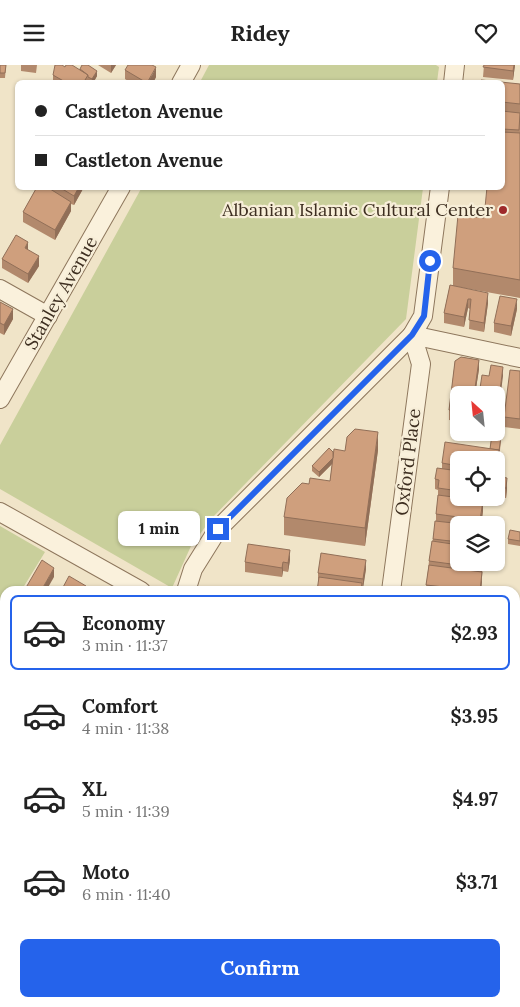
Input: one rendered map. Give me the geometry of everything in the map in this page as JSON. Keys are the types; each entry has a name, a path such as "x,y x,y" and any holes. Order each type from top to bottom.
{"street":[{"path":"183,80 191,65"},
{"path":"453,80 455,65"},
{"name":"Stanley Avenue","path":"0,399 119,190"},
{"path":"188,586 196,564 218,529 412,335 424,316 440,190"},
{"path":"0,289 48,316"},
{"path":"412,335 520,358"},
{"name":"Oxford Place","path":"392,586 421,364 412,335"},
{"path":"0,512 132,586"}],"green space":[{"path":"209,65 436,65 439,67 437,80 201,80"},
{"path":"140,190 423,190 406,319 212,518 191,546 173,586 169,586 0,489 0,445"},
{"path":"0,526 45,552 24,586 0,586"}],"building":[{"path":"0,65 6,65 5,73 0,73"},
{"path":"55,65 65,67 66,65 72,65 88,75 85,80 62,80 53,75"},
{"path":"82,65 88,65 97,71 92,79 80,69"},
{"path":"128,65 152,65 156,67 149,80 142,80 125,70"},
{"path":"484,65 514,65 513,71 483,67"},
{"path":"505,82 520,84 520,104 505,102"},
{"path":"505,111 520,113 519,130 505,129"},
{"name":"Albanian Islamic Cultural Center","path":"505,132 520,133 520,280 453,268 458,215 484,218 487,190 505,190"},
{"path":"35,190 52,190 71,202 55,230 23,212"},
{"path":"64,190 77,190 74,196"},
{"path":"16,235 28,242 25,248 39,256 28,274 2,259"},
{"path":"450,285 488,293 484,323 469,320 471,299 468,299 464,317 444,313"},
{"path":"500,296 517,299 511,326 494,323"},
{"path":"0,302 13,309 4,325 0,323"},
{"path":"461,357 479,360 475,386 452,386 455,361"},
{"path":"491,365 503,367 501,386 480,386 482,375 489,376"},
{"path":"510,370 520,371 520,419 505,417"},
{"path":"355,429 378,432 365,528 284,517 287,498 302,483 309,484 310,478 330,481 334,449 345,451 347,437"},
{"path":"491,441 500,441 499,451 490,449"},
{"path":"445,442 499,450 450,451 450,464 442,463"},
{"path":"329,448 333,452 333,458 319,472 312,466"},
{"path":"437,468 450,470 450,490 438,488 439,480 435,479"},
{"path":"438,495 450,497 450,506 482,506 481,516 436,514"},
{"path":"435,521 450,523 450,541 433,539"},
{"path":"510,530 520,532 520,541 508,539"},
{"path":"432,541 450,544 450,564 429,561"},
{"path":"248,544 290,550 288,563 283,562 282,568 245,562"},
{"path":"321,553 366,560 363,579 318,573"},
{"path":"42,560 54,568 44,586 27,586"},
{"path":"429,565 450,568 450,571 482,572 481,586 426,585"},
{"path":"69,576 86,586 64,586"},
{"path":"319,577 362,583 362,586 318,586"}],"place":[{"name":"Albanian Islamic Cultural Center","path":"503,210"}],"route":[{"path":"218,529 412,335 424,316 430,261"}]}
